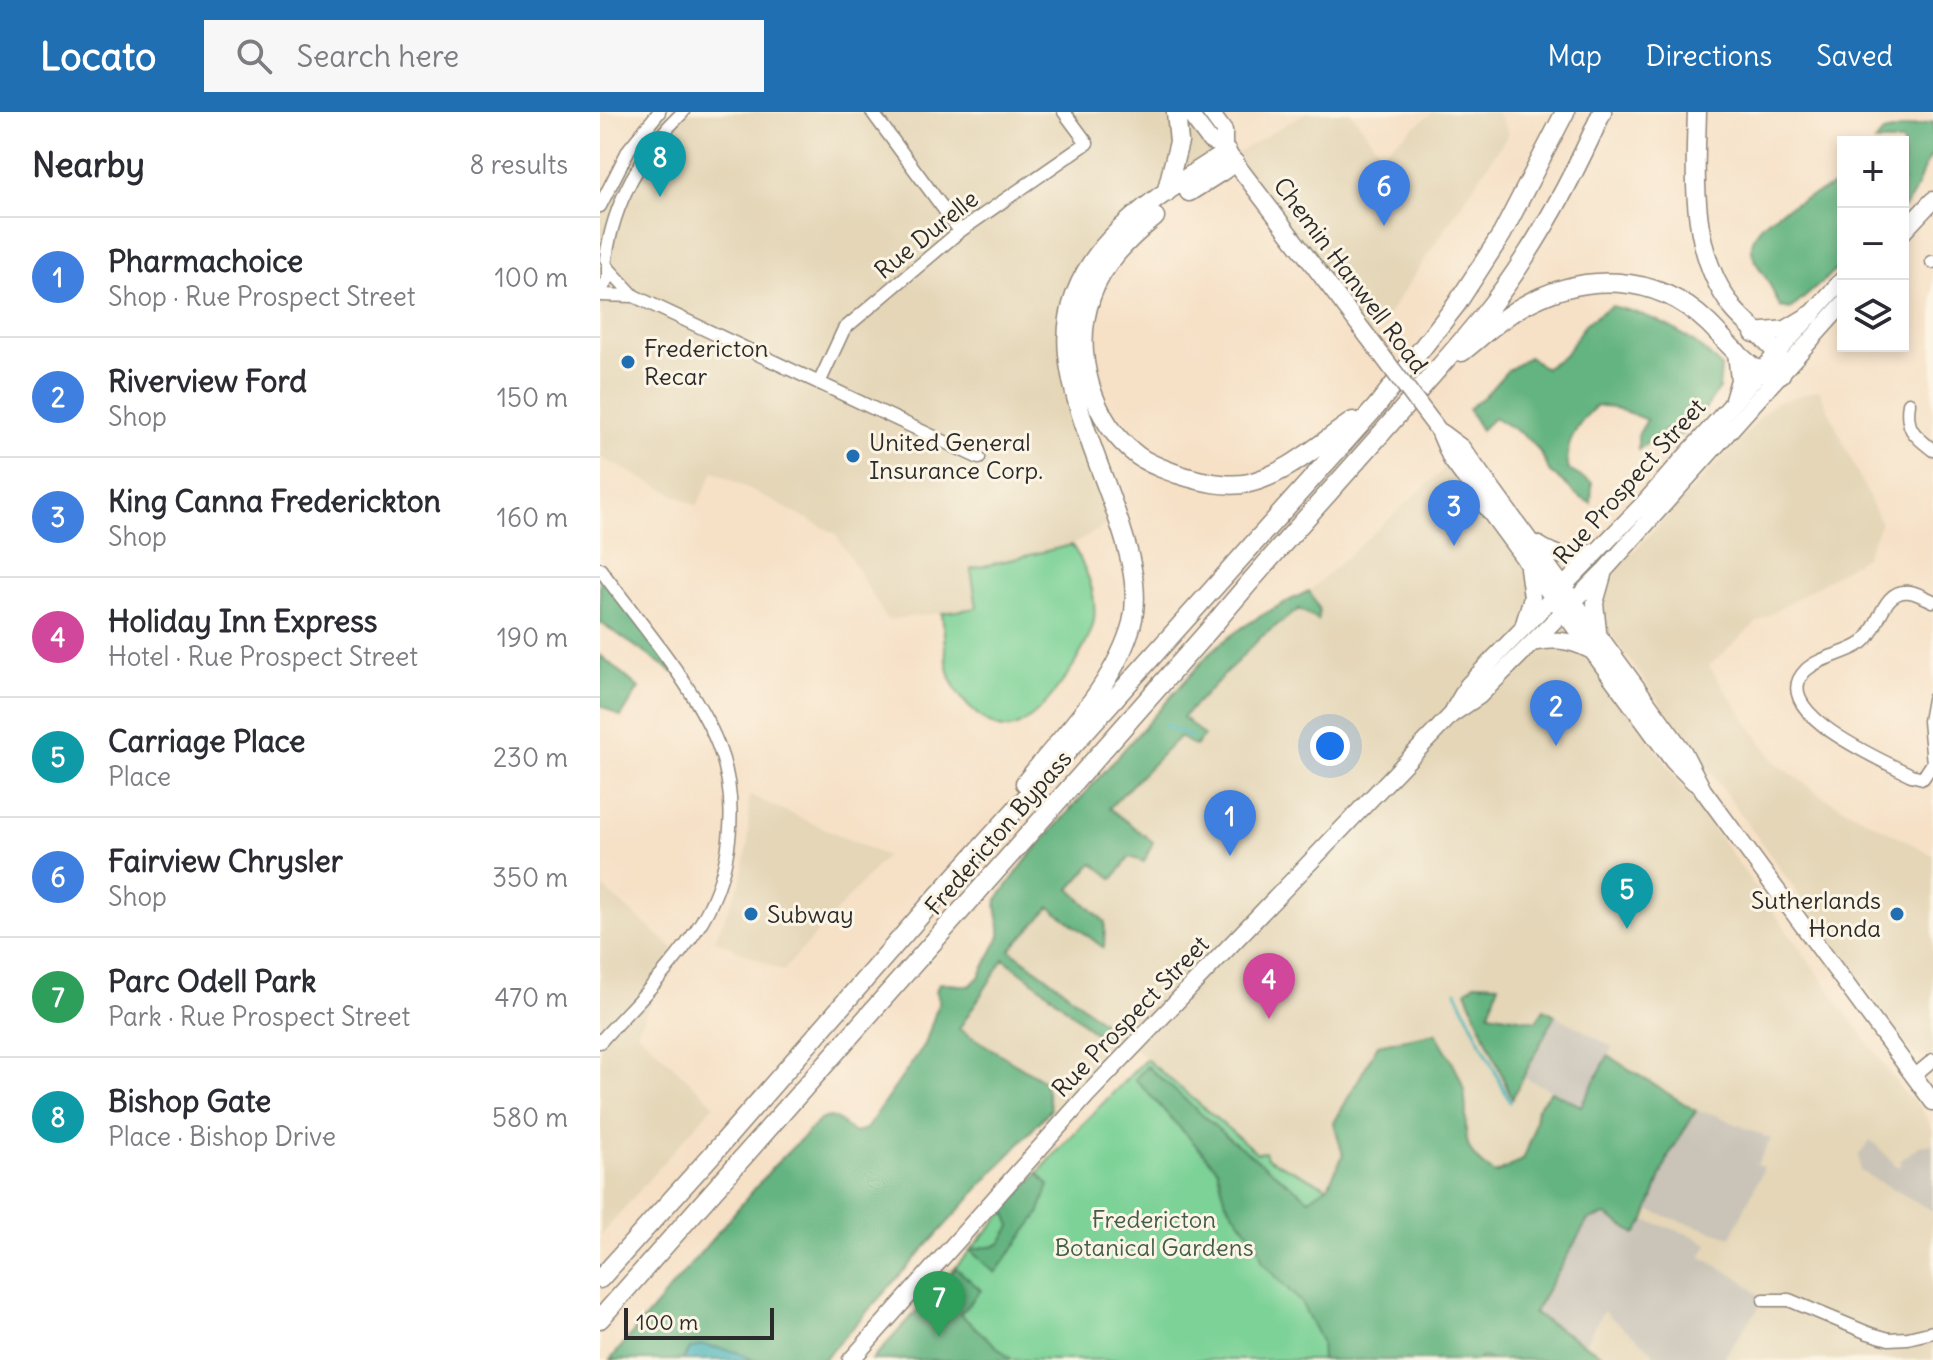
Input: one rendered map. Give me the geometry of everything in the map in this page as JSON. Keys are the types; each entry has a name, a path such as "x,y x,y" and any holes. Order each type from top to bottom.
{"highway":[{"path":"1166,193 1179,142 1176,112"},
{"path":"1229,154 1120,249 1091,296 1083,348 1095,398 1121,440 1140,457 1160,468 1198,481 1222,484 1248,483 1274,473 1302,458 1376,407 1456,305 1494,246 1537,170 1565,112"},
{"path":"1432,376 1524,259 1560,198 1602,112"},
{"path":"1432,376 1519,308 1549,292 1610,280 1663,292 1685,304 1759,372 1781,374 1777,353 1733,309 1713,279 1699,225 1694,188 1697,112"},
{"path":"927,908 1118,663 1133,620 1133,574 1118,518 1073,385 1068,355 1070,310 1087,266 1107,239 1166,193 1229,154"},
{"path":"1754,333 1786,330 1811,315"},
{"path":"1734,400 1740,380 1737,352"},
{"name":"Fredericton Bypass","path":"600,1319 1432,376"},
{"name":"Fredericton Bypass","path":"600,1279 1376,407"}],"main road":[{"name":"Chemin Hanwell Road","path":"1188,112 1210,141 1229,154 1439,431 1451,459 1527,562 1563,599"},
{"name":"Chemin Hanwell Road","path":"1210,112 1224,131 1229,154"},
{"path":"1909,210 1933,186"},
{"path":"1909,226 1933,200"},
{"name":"Rue Prospect Street","path":"851,1360 1087,1095 1452,714 1479,696 1526,637 1563,599 1599,551 1842,280"},
{"name":"Rue Prospect Street","path":"1563,599 1604,571 1837,311"},
{"name":"Chemin Hanwell Road","path":"1439,431 1462,448 1531,541 1563,599 1673,761 1703,790 1933,1102"},
{"path":"1531,541 1549,553 1568,558 1599,551"},
{"path":"1527,562 1532,597 1526,637 1595,643 1595,603 1604,571"}],"street":[{"path":"600,206 629,149 659,112"},
{"path":"683,112 657,139 636,171 613,222 605,259 608,279 600,293 634,296 979,458"},
{"path":"872,112 960,231"},
{"name":"Rue Durelle","path":"819,383 844,329 960,231 1087,143 1064,112"},
{"path":"605,259 634,296"},
{"path":"1909,403 1907,420 1913,432 1933,450"},
{"path":"600,569 700,711 718,745 725,768 731,816 724,865 703,920 674,959 600,1042"},
{"path":"1933,601 1908,591 1894,595 1883,607 1864,642 1805,671 1799,683 1799,699 1808,714 1841,739 1911,775 1923,778 1933,763 1929,721 1933,699"},
{"path":"1915,1075 1933,1060"},
{"path":"1764,1300 1789,1300 1889,1339 1933,1332"}],"shaded area":[{"path":"659,112 1210,112 1229,155 1166,193 1067,331 1118,518 1072,545 971,569 977,608 887,620 836,534 714,471 697,506 600,457 600,206"},
{"path":"1306,112 1351,112 1381,153 1433,112 1496,112 1509,133 1383,322 1368,337 1231,157"},
{"path":"1819,390 1881,523 1865,557 1756,623 1709,666 1775,762 1823,797 1933,855 1933,1059 1914,1054 1607,629 1603,618 1606,592 1619,567 1774,403"},
{"path":"1447,460 1905,1094 1920,1107 1933,1130 1933,1360 1610,1360 1533,1315 1636,1234 1645,1220 1669,1155 1696,1111 1608,1057 1581,1106 1537,1108 1533,1134 1523,1160 1495,1174 1475,1161 1464,1132 1464,1089 1343,1155 1328,1187 1257,1153 1133,1047 1064,1120 1051,1109 1044,1080 959,1029 1004,959 1103,1041 1113,1032 1059,986 1010,951 1050,907 1104,947 1105,922 1070,889 1093,863 1109,808 1180,737 1195,746 1204,736 1183,717 1261,636 1299,609 1317,619 1319,609 1309,591 1441,472"},
{"path":"749,795 886,856 783,971 715,940 741,880 748,842"},
{"path":"600,885 674,949 637,1032 714,1104 600,1236"},
{"path":"1555,1015 1613,1047 1581,1106 1524,1077"},
{"path":"1696,1111 1713,1114 1771,1139 1757,1164 1764,1168 1731,1237 1647,1210 1669,1155"},
{"path":"1871,1140 1898,1167 1902,1164 1900,1161 1919,1146 1933,1144 1933,1211 1860,1171 1859,1155"},
{"path":"1606,1215 1636,1234 1645,1220 1708,1244 1701,1257 1741,1279 1764,1300 1722,1360 1659,1360 1649,1348 1603,1311 1584,1345 1533,1315 1588,1220"}],"green space":[{"path":"1933,122 1933,154 1909,202 1909,136 1880,136"},
{"path":"1837,184 1837,269 1791,309 1780,307 1752,250 1754,237 1761,226 1787,208"},
{"path":"1611,306 1657,321 1697,345 1721,367 1719,389 1701,415 1692,414 1692,421 1681,435 1665,430 1638,450 1638,435 1647,420 1619,409 1597,405 1578,426 1570,442 1567,460 1569,470 1592,483 1591,503 1550,473 1535,446 1522,434 1494,417 1481,430 1468,409 1486,395 1506,372 1529,357 1545,368 1565,355 1585,324"},
{"path":"1072,545 1092,590 1094,620 1090,633 1062,683 1035,713 1010,728 994,725 970,708 954,686 947,660 942,613 977,608 971,569"},
{"path":"600,569 677,675 600,622"},
{"path":"1309,591 1319,609 1318,620 1299,609 1261,637 1183,717 1204,736 1195,746 1179,737 1109,808 1153,842 1144,862 1130,857 1113,879 1093,863 1070,889 1105,922 1104,948 1050,907 1010,950 1113,1031 1104,1041 1004,959 959,1029 1044,1081 1051,1109 823,1360 754,1360 715,1347 686,1353 683,1360 610,1360 773,1167 820,1120 835,1118 855,1133 866,1129 925,1044 939,1002 936,991 939,983 970,986 979,977 1000,936 997,900 1030,855 1209,654 1257,618"},
{"path":"600,655 639,688 621,717 600,705"},
{"path":"1475,983 1499,984 1489,1013 1536,1021 1544,1009 1555,1015 1512,1099 1466,991"},
{"path":"1436,1033 1462,1084 1469,1146 1473,1155 1495,1174 1523,1160 1533,1134 1537,1108 1551,1091 1581,1106 1608,1056 1696,1111 1669,1155 1645,1220 1636,1234 1606,1215 1588,1220 1533,1314 1610,1360 1492,1360 1483,1357 1475,1360 1322,1360 1321,1341 1302,1304 1263,1263 1258,1245 1226,1202 1217,1168 1135,1079 1147,1066 1226,1136 1309,1199 1328,1186 1343,1155 1334,1123 1378,1045"},
{"name":"Fredericton Botanical Gardens","path":"1146,1059 1257,1153 1265,1152 1267,1158 1328,1187 1610,1360 872,1360 1056,1153"},
{"path":"1038,1173 1049,1185 1039,1214 995,1273 970,1250 1000,1244 1011,1226 1005,1210"},
{"path":"956,1268 981,1290 960,1314 1012,1360 872,1360"}],"water":[{"path":"702,1345 736,1352 754,1360 683,1360 690,1349"}],"waterway":[{"path":"1164,725 1192,737"},
{"path":"1456,991 1510,1102"}],"place":[{"name":"Bishop Gate","path":"660,197"},
{"name":"Fairview Chrysler","path":"1384,226"},
{"name":"Fredericton Recar","path":"628,362"},
{"name":"United General Insurance Corp.","path":"853,456"},
{"name":"King Canna Frederickton","path":"1454,546"},
{"name":"Riverview Ford","path":"1556,746"},
{"name":"Pharmachoice","path":"1230,856"},
{"name":"Subway","path":"751,914"},
{"name":"Sutherlands Honda","path":"1897,914"},
{"name":"Carriage Place","path":"1627,929"},
{"name":"Holiday Inn Express","path":"1269,1019"},
{"name":"Parc Odell Park","path":"939,1337"}]}
